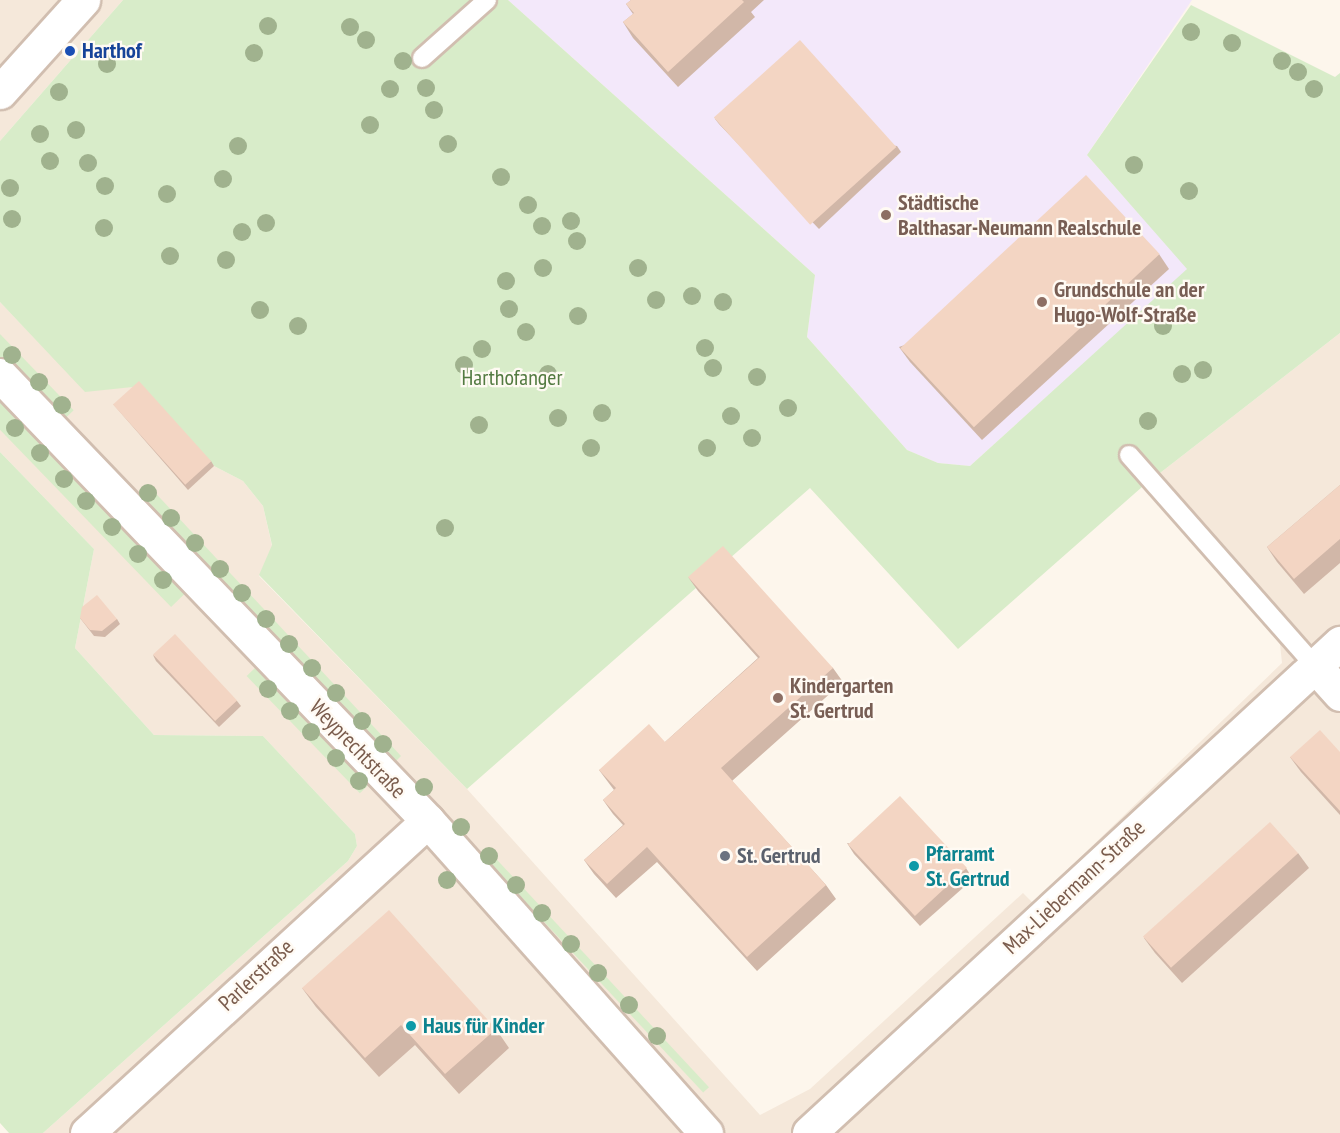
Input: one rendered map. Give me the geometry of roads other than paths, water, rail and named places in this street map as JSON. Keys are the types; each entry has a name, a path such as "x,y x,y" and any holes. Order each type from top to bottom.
{"street":[{"path":"0,93 83,0"},
{"name":"Weyprechtstraße","path":"0,375 428,821 703,1132"},
{"name":"Max-Liebermann-Straße","path":"809,1133 1340,643"},
{"path":"1314,665 1340,694"},
{"name":"Parlerstraße","path":"87,1133 428,821"}],"lane":[{"path":"422,58 487,0"},
{"path":"1129,455 1314,665"}],"place":[{"name":"Harthof","path":"70,51"},
{"name":"Städtische Balthasar-Neumann Realschule","path":"886,215"},
{"name":"Grundschule an der Hugo-Wolf-Straße","path":"1042,302"},
{"name":"Kindergarten St. Gertrud","path":"778,698"},
{"name":"St. Gertrud","path":"725,856"},
{"name":"Pfarramt St. Gertrud","path":"914,866"},
{"name":"Haus für Kinder","path":"411,1026"}],"park label":[{"name":"Harthofanger","path":"512,378"}]}
